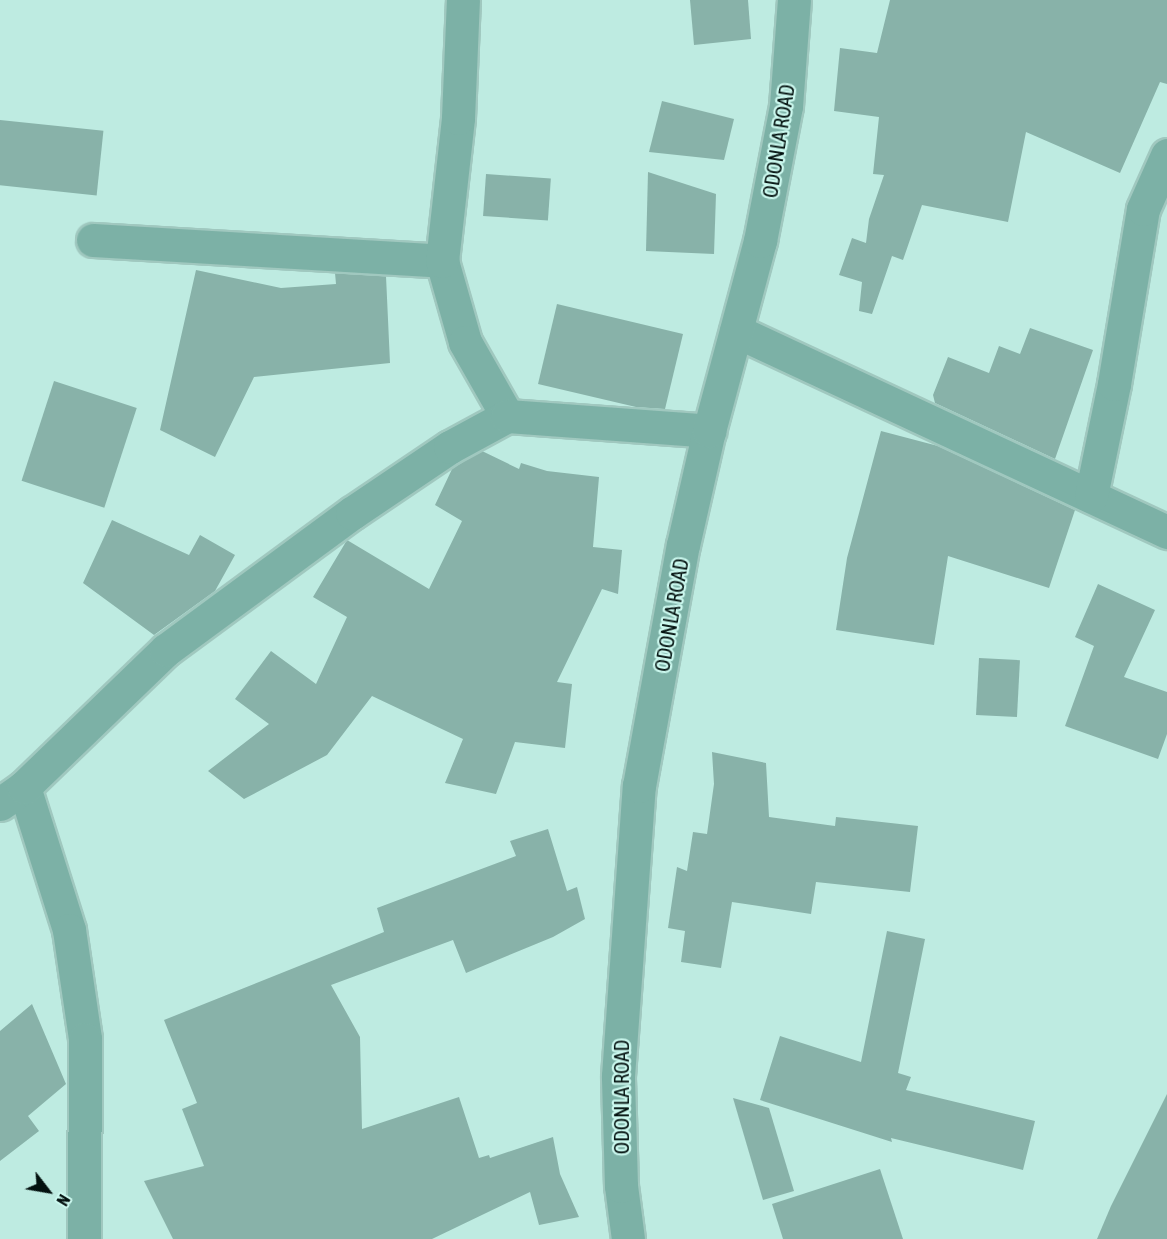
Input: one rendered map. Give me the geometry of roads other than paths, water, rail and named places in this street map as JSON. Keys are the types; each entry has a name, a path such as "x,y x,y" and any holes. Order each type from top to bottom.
{"street":[{"path":"464,0 459,118 442,261 465,342 507,416"},
{"name":"ODONLA ROAD","path":"628,1239 621,1186 618,1076 639,786 683,545 708,431 760,242 786,106 794,0"},
{"path":"1091,496 1114,384 1143,209 1167,155"},
{"path":"93,240 442,261"},
{"path":"736,331 1167,532"},
{"path":"84,1239 85,1039 69,930 12,796 166,650 352,513 450,447 507,416 708,431"}]}
